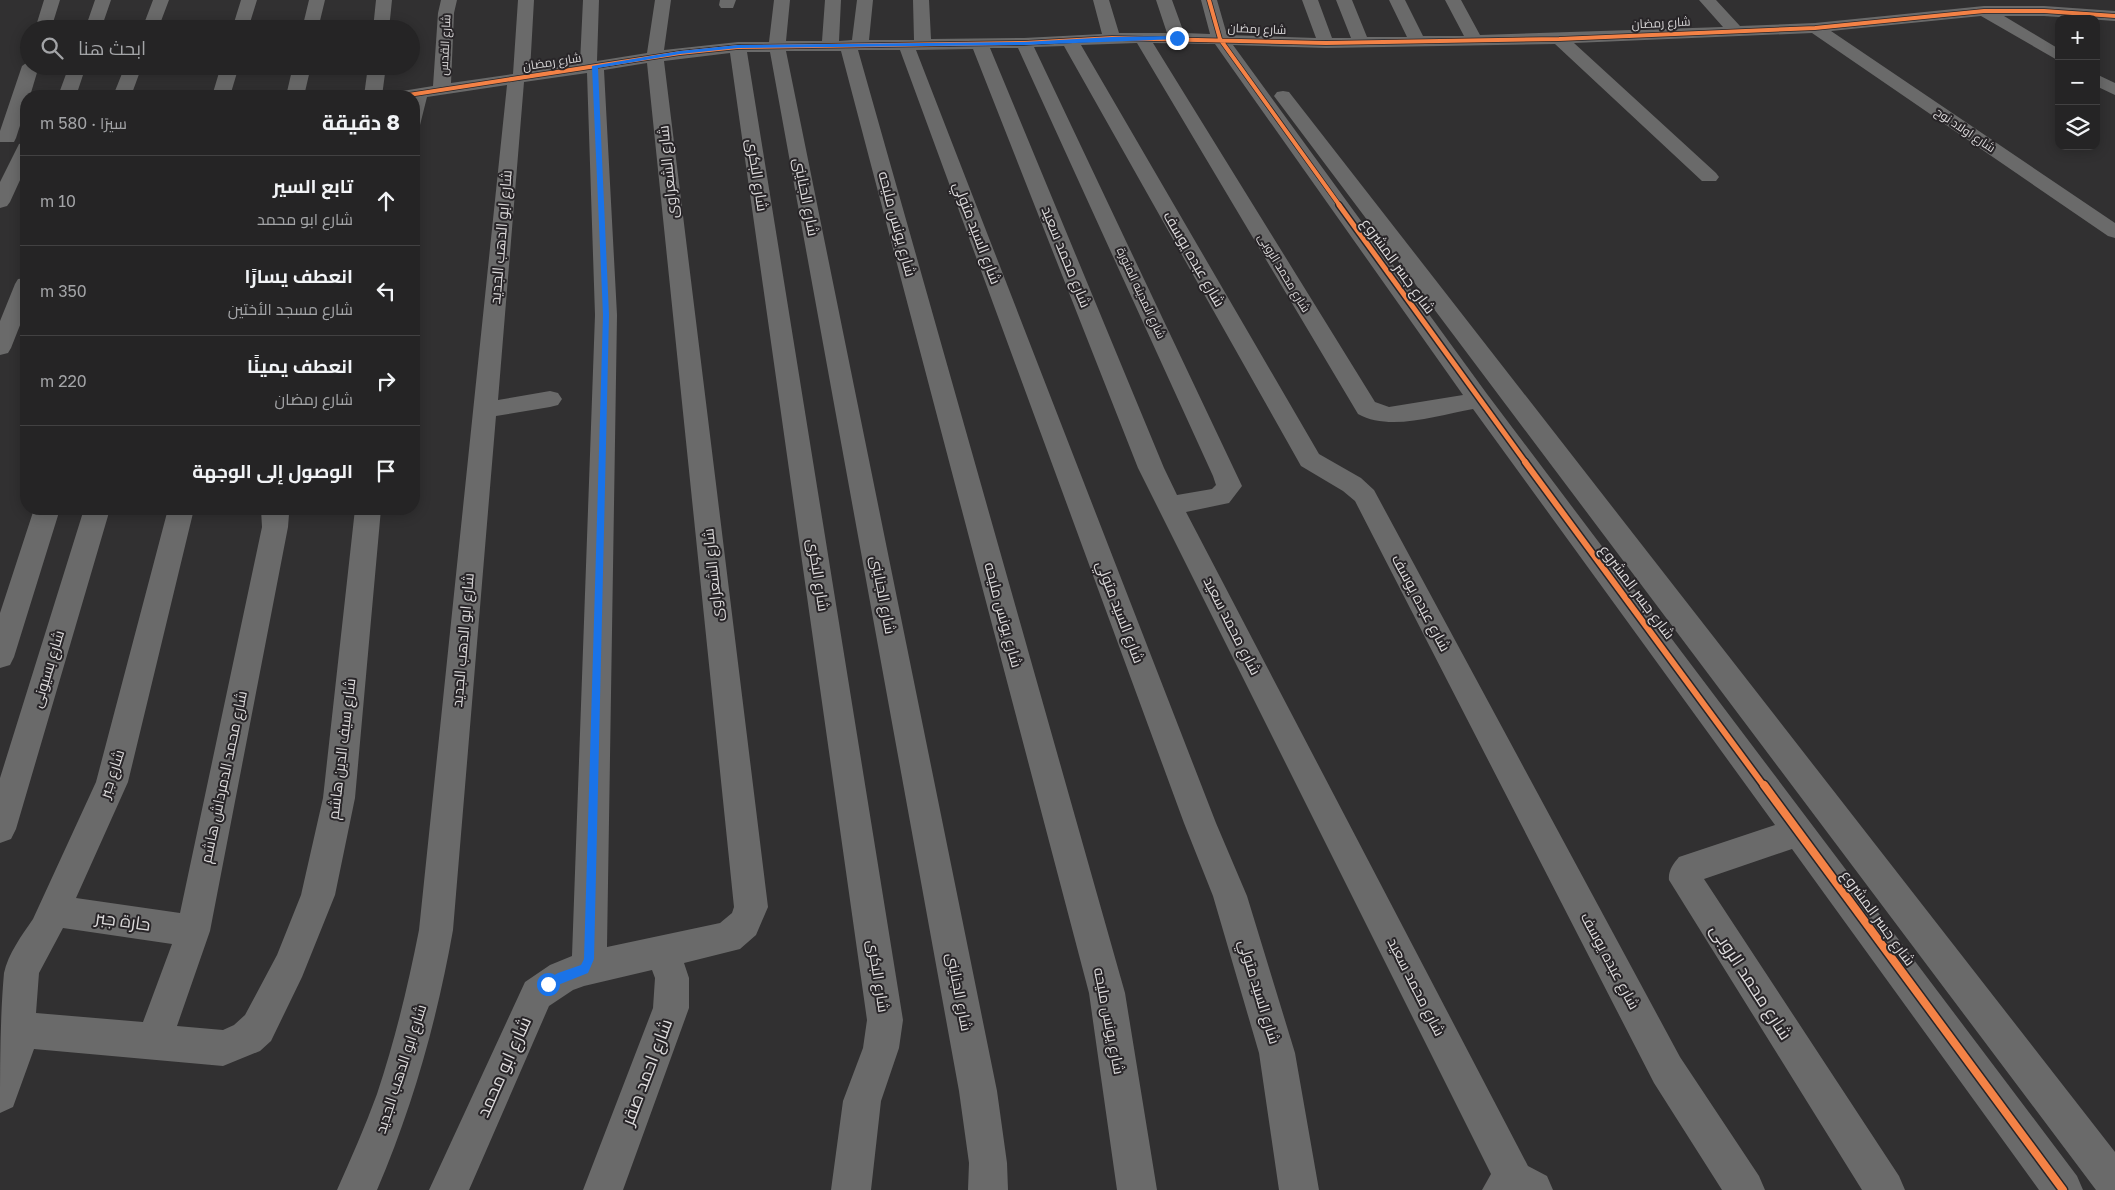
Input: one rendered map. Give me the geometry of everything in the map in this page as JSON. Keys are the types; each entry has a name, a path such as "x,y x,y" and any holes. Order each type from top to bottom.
{"street":[{"path":"46,20 52,0"},
{"path":"96,20 103,0"},
{"path":"153,20 161,0"},
{"path":"243,20 249,0"},
{"path":"312,20 317,0"},
{"path":"382,20 384,0"},
{"name":"شارع القدس","path":"442,90 446,13 449,0"},
{"name":"شارع ابو الدهب الجديد","path":"357,1190 372,1156 412,1044 426,992 436,930 526,0"},
{"path":"584,969 589,959 606,315 591,67 591,0"},
{"name":"شارع الشعراوى","path":"584,969 728,936 744,924 751,907 655,57 663,0"},
{"name":"شارع الجناينى","path":"782,0 777,46 978,1091 988,1163 988,1190"},
{"path":"833,0 846,45"},
{"path":"846,45 865,0"},
{"name":"شارع السيد متولي","path":"921,0 914,44 1200,823 1230,896 1277,1053 1300,1190"},
{"path":"1101,0 1112,38"},
{"path":"1164,0 1177,38"},
{"name":"شارع جسر المشروع","path":"1210,0 1230,39 1479,400 2063,1190"},
{"path":"1310,0 1326,43"},
{"path":"1344,0 1361,42"},
{"path":"1397,0 1417,41"},
{"path":"1453,0 1475,41"},
{"path":"1707,0 1735,30"},
{"path":"2049,0 2069,12"},
{"path":"1984,11 2055,54"},
{"name":"شارع رمضان","path":"420,93 655,57 738,47 1024,43 1112,38 1230,39 1326,43 1475,41 1815,28 1984,11 2069,12 2115,16"},
{"name":"شارع اولاد نوح","path":"1815,28 2115,232"},
{"name":"شارع محمد الروبى","path":"1142,38 1366,408 1377,414 1389,415 1479,400"},
{"name":"شارع جسر المشروع","path":"1230,39 2115,1182"},
{"path":"1559,39 1709,177"},
{"name":"شارع عبده يوسف","path":"1070,41 1310,460 1324,470 1347,479 1365,496 1667,1070 1745,1190"},
{"name":"شارع المدينه المنورة","path":"1024,43 1226,476 1229,486 1220,497 1170,505"},
{"name":"شارع محمد سعيد","path":"980,44 1138,437 1170,505 1511,1172 1515,1187"},
{"name":"شارع يونس مليحه","path":"846,45 1107,993 1137,1190"},
{"name":"شارع البكرى","path":"738,47 885,1020 881,1048 862,1101 851,1190"},
{"path":"22,90 28,75"},
{"path":"69,90 75,75"},
{"path":"124,90 130,75"},
{"path":"223,90 227,75"},
{"path":"296,90 300,75"},
{"path":"374,90 376,75"},
{"path":"2100,81 2115,90"},
{"path":"20,95 4,138 20,139"},
{"path":"0,202 20,160"},
{"path":"0,348 20,299"},
{"path":"485,410 550,400"},
{"path":"0,657 45,515"},
{"name":"شارع بسيونى","path":"0,828 94,515"},
{"name":"شارع جبر","path":"0,1094 15,1054 22,972 54,911 112,782 180,515"},
{"name":"شارع محمد الدمرداش هاشم","path":"153,1042 182,967 193,931 276,515"},
{"name":"شارع سيف الدين هاشم","path":"17,1029 223,1048 247,1038 258,1028 290,965 318,895 339,798 367,515"},
{"name":"شارع محمد الروبى","path":"1798,832 1691,868 1685,874 1686,880 1885,1190"},
{"name":"حارة جبر","path":"54,911 193,931"},
{"name":"شارع احمد صقر","path":"603,1190 671,1008 672,978 664,951"},
{"name":"شارع ابو محمد","path":"449,1190 537,994 562,977 584,969"}],"cycle path":[{"path":"1209,0 1220,39 1479,400 2063,1190"},
{"path":"420,93 680,53 738,47 1024,43 1112,38 1177,38 1326,43 1559,39 1815,28 1984,11 2044,11 2115,16"}],"route":[{"path":"548,984 584,969 589,959 606,315 595,66 680,53 738,47 1024,43 1112,38 1177,38"}]}
